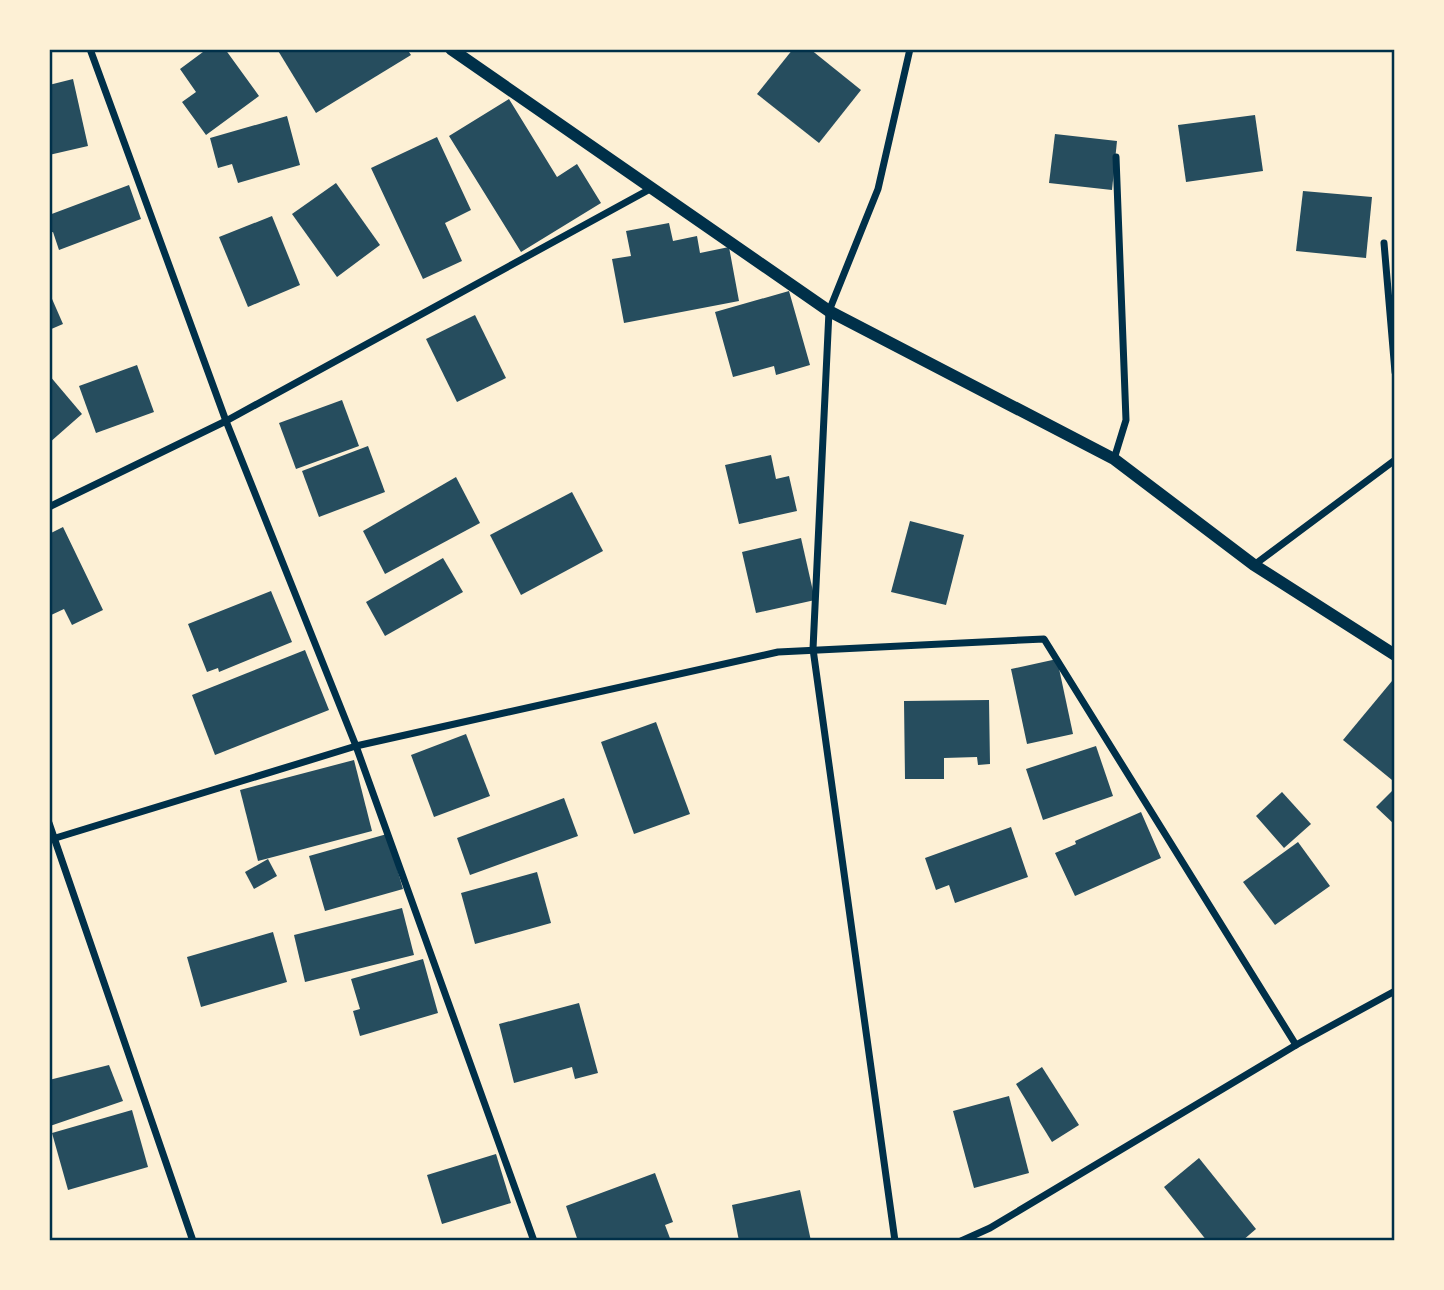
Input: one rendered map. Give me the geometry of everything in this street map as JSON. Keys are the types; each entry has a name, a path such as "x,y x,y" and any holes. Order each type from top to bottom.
{"street":[{"path":"90,49 226,421 356,746 534,1241"},
{"path":"451,49 829,311 1114,459 1254,565 1395,655"},
{"path":"895,1241 813,649 829,311 878,190 910,49"},
{"path":"1114,459 1126,420 1116,157"},
{"path":"49,507 226,421 652,188"},
{"path":"1384,243 1395,372"},
{"path":"1254,565 1395,460"},
{"path":"52,839 356,746 778,652 1044,639 1296,1045"},
{"path":"49,823 52,839 193,1241"},
{"path":"961,1241 990,1228 1296,1045 1395,991"}],"building":[{"path":"207,49 225,49 259,96 206,135 182,102 196,92 180,69"},
{"path":"277,49 407,49 411,55 316,113"},
{"path":"793,49 810,49 861,90 819,143 757,94"},
{"path":"73,79 88,146 49,155 49,85"},
{"path":"509,99 557,177 577,164 601,203 521,252 449,136"},
{"path":"1255,115 1263,171 1186,182 1178,125"},
{"path":"287,116 300,165 238,183 232,164 218,168 210,138"},
{"path":"1055,134 1117,141 1112,190 1049,183"},
{"path":"437,137 471,210 445,223 462,261 423,279 371,168"},
{"path":"336,183 380,245 337,277 292,214"},
{"path":"129,185 141,219 59,250 53,232 49,233 49,215"},
{"path":"1303,191 1372,197 1366,258 1296,251"},
{"path":"272,216 300,285 248,307 219,237"},
{"path":"669,223 673,241 697,236 700,253 729,247 739,301 624,323 612,259 631,256 626,231"},
{"path":"789,291 810,365 776,375 774,366 733,377 715,312"},
{"path":"49,292 63,324 49,330"},
{"path":"475,315 506,378 457,402 426,339"},
{"path":"137,365 154,412 96,433 79,386"},
{"path":"49,375 82,414 49,443"},
{"path":"342,400 359,446 296,469 279,423"},
{"path":"368,446 385,492 319,517 302,471"},
{"path":"771,455 776,479 789,476 797,511 739,524 725,465"},
{"path":"456,477 480,523 385,574 363,531"},
{"path":"572,492 603,551 521,595 490,535"},
{"path":"910,521 964,535 946,605 891,592"},
{"path":"63,527 103,610 72,625 64,609 49,616 49,534"},
{"path":"801,538 815,600 756,613 742,552"},
{"path":"443,558 463,592 385,636 366,602"},
{"path":"271,591 292,642 219,672 218,668 207,672 188,624"},
{"path":"305,650 329,710 215,755 192,695"},
{"path":"1057,659 1073,734 1027,744 1011,669"},
{"path":"1392,681 1395,683 1395,776 1392,780 1343,740"},
{"path":"989,700 990,764 978,765 977,757 944,758 944,779 905,779 904,701"},
{"path":"656,722 690,814 634,834 601,742"},
{"path":"466,734 490,796 434,817 411,755"},
{"path":"1096,746 1113,796 1043,820 1026,769"},
{"path":"354,760 372,831 258,861 240,790"},
{"path":"1395,788 1395,825 1376,807"},
{"path":"1282,792 1311,824 1284,848 1256,816"},
{"path":"564,798 578,836 470,875 457,838"},
{"path":"1141,812 1161,858 1075,896 1055,853 1076,844 1075,841"},
{"path":"1011,827 1028,877 955,903 949,885 936,890 925,858"},
{"path":"387,834 403,889 325,911 309,856"},
{"path":"1298,842 1330,886 1275,925 1243,882"},
{"path":"268,859 277,876 254,889 245,872"},
{"path":"537,872 551,923 475,944 461,893"},
{"path":"402,908 414,955 305,982 294,935"},
{"path":"273,932 287,982 201,1007 187,957"},
{"path":"423,959 438,1013 360,1036 353,1011 360,1009 351,979"},
{"path":"579,1003 598,1073 575,1079 572,1067 514,1083 499,1024"},
{"path":"109,1065 123,1101 50,1126 49,1080"},
{"path":"1042,1067 1079,1125 1052,1142 1016,1084"},
{"path":"1009,1096 1029,1173 974,1188 953,1111"},
{"path":"132,1110 148,1167 68,1190 52,1133"},
{"path":"496,1154 511,1203 442,1224 427,1175"},
{"path":"1199,1158 1256,1229 1242,1241 1207,1241 1164,1187"},
{"path":"655,1173 673,1222 665,1225 671,1241 578,1241 566,1206"},
{"path":"800,1190 811,1241 739,1241 732,1205"}]}
